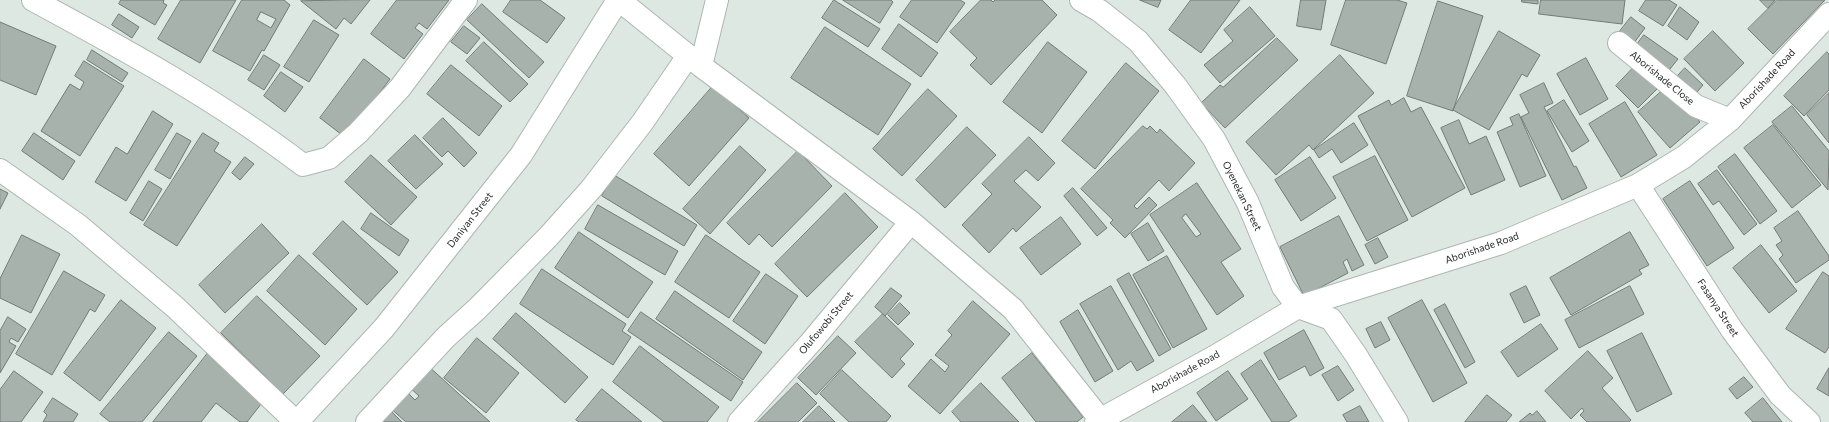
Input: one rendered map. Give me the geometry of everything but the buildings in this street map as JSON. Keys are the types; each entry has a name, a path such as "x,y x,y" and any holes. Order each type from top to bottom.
{"street":[{"path":"33,0 114,44 218,105 266,137 304,165 329,158 358,134 400,88 466,0"},
{"path":"618,0 695,61 911,222 1013,309 1098,420"},
{"name":"Daniyan Street","path":"297,422 384,328 521,155 618,0"},
{"path":"367,422 446,337 482,303 591,189 642,123 695,61 717,0"},
{"name":"Oyenekan Street","path":"1081,0 1100,11 1138,41 1175,85 1214,139 1248,203 1283,287 1298,307"},
{"name":"Aborishade Road","path":"1098,420 1214,357 1298,307 1502,243 1638,185 1684,157 1730,120 1829,14"},
{"name":"Aborishade Close","path":"1619,43 1696,106 1730,120"},
{"path":"0,170 78,225 169,302 297,422"},
{"name":"Fasanya Street","path":"1638,185 1732,330 1780,396 1809,422"},
{"name":"Olufowobi Street","path":"739,422 811,342 911,222"},
{"path":"1298,307 1330,319 1356,355 1397,422"}]}
